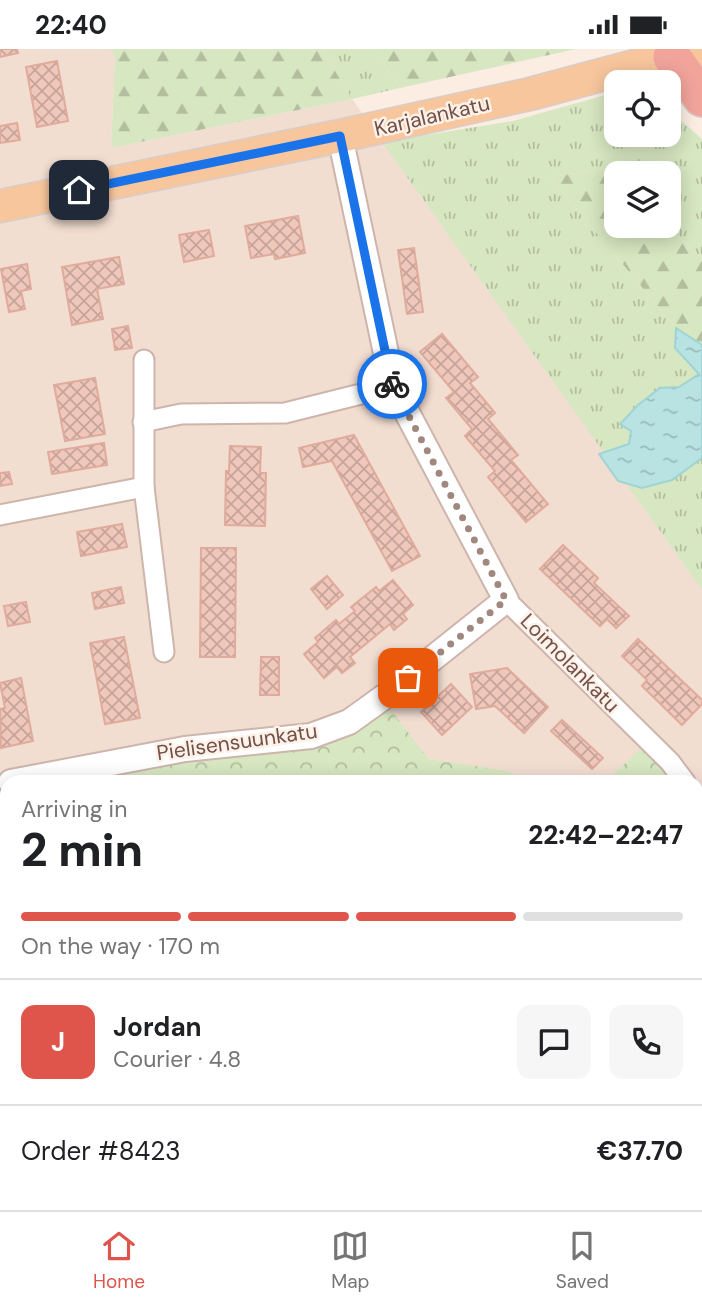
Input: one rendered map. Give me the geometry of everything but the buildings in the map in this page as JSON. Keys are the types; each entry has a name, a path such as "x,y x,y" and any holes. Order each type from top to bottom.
{"highway":[{"path":"685,53 702,98"}],"main road":[{"name":"Karjalankatu","path":"0,206 530,94 685,53"}],"street":[{"name":"Loimolankatu","path":"340,136 393,386 506,600 670,762 680,775"},
{"path":"145,360 144,487 164,652"},
{"path":"143,422 181,414 285,413 393,386"},
{"path":"0,515 144,487"},
{"name":"Pielisensuunkatu","path":"55,775 186,749 311,736 349,722 506,600"}],"shaded area":[{"path":"0,49 110,49 115,56 111,148 352,99 702,590 702,775 676,775 648,743 613,775 515,775 508,771 429,759 383,701 353,724 49,775 0,775"}],"green space":[{"path":"110,49 322,49 352,99 111,148 115,56"},
{"path":"322,49 374,49 400,88 352,99"},
{"path":"374,49 576,49 400,88"},
{"path":"604,95 604,147 681,147 681,121 702,139 702,259 680,238 681,161 604,161 604,169 550,177 676,328 702,345 702,590 382,142 513,121"},
{"path":"604,169 604,238 680,238 702,259 702,345 676,328 550,177"},
{"path":"383,700 429,759 508,771 515,775 105,775 269,746"},
{"path":"647,743 676,775 613,775"}],"water":[{"path":"676,328 702,345 702,458 672,480 642,488 618,481 599,454 629,444 631,431 620,424 660,388 679,387 699,374 675,348"}],"way so far":[{"path":"392,384 506,600 408,678"}],"route":[{"path":"79,190 340,136 392,384"}]}
